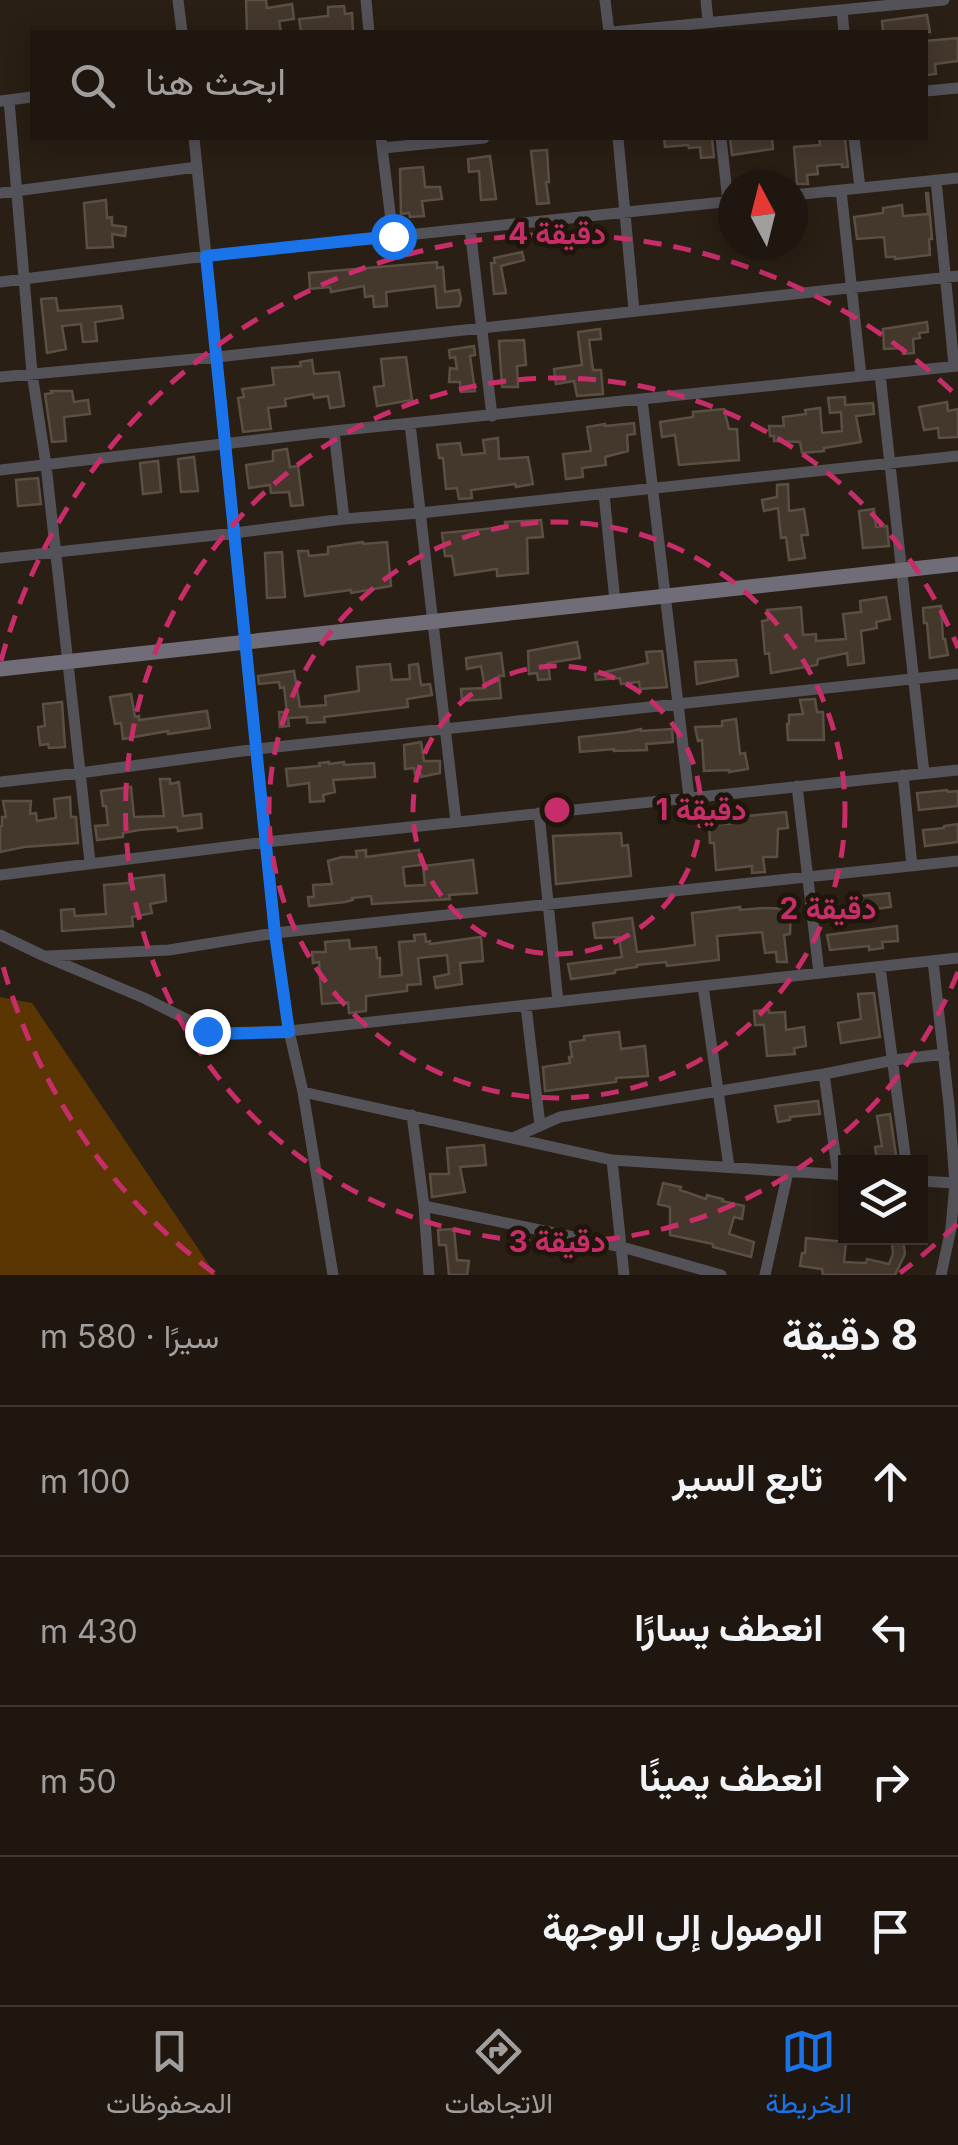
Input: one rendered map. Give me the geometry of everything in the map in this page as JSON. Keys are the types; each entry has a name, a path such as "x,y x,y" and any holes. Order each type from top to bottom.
{"street":[{"path":"178,0 182,30"},
{"path":"366,0 369,30"},
{"path":"605,0 610,30"},
{"path":"706,0 708,22"},
{"path":"630,30 944,0"},
{"path":"842,10 844,30"},
{"path":"928,91 958,88"},
{"path":"30,97 4,101 90,862"},
{"path":"194,140 275,934 334,1275"},
{"path":"393,236 382,143 443,140"},
{"path":"618,140 634,310"},
{"path":"721,140 726,170"},
{"path":"854,140 860,188"},
{"path":"0,192 197,168"},
{"path":"808,193 958,178"},
{"path":"0,470 956,366 952,277 936,180"},
{"path":"841,190 860,376"},
{"path":"0,282 206,256 718,202"},
{"path":"470,229 492,416"},
{"path":"0,376 217,357 952,277"},
{"path":"880,374 924,773"},
{"path":"642,399 690,798"},
{"path":"410,424 456,822"},
{"path":"334,431 344,519"},
{"path":"0,558 958,456"},
{"path":"604,494 616,601"},
{"path":"0,669 958,564"},
{"path":"0,782 257,749 958,674"},
{"path":"0,875 266,842 958,770"},
{"path":"903,775 912,866"},
{"path":"797,786 820,973"},
{"path":"538,813 558,1002"},
{"path":"44,956 169,950 275,934 958,862"},
{"path":"0,935 144,998 214,1034 289,1032 958,958"},
{"path":"934,961 956,1183 954,1228 940,1275"},
{"path":"880,967 905,1155"},
{"path":"703,986 729,1168"},
{"path":"526,1006 540,1124"},
{"path":"515,1137 560,1116 944,1054"},
{"path":"824,1074 838,1155"},
{"path":"302,1092 612,1160 838,1175"},
{"path":"412,1115 430,1275"},
{"path":"612,1160 624,1275"},
{"path":"765,1275 788,1172"},
{"path":"928,1181 956,1183"},
{"path":"424,1206 622,1246 722,1275"}],"shaded area":[{"path":"0,997 32,1003 216,1275 0,1275"}],"building":[{"path":"246,0 266,0 267,8 292,4 294,19 279,21 281,30 247,30"},
{"path":"344,6 345,14 352,13 353,30 301,30 299,19 328,16 328,7"},
{"path":"927,15 930,32 883,30 882,21"},
{"path":"958,38 958,61 935,64 936,74 928,75 928,41"},
{"path":"664,140 712,140 714,157 701,158 700,147 665,147"},
{"path":"730,140 772,140 773,149 732,155"},
{"path":"819,140 845,140 848,167 817,166 818,174 808,175 808,170 796,170 794,147 820,145"},
{"path":"547,150 549,203 537,204 531,151"},
{"path":"490,156 496,199 481,200 479,171 469,172 468,159"},
{"path":"423,167 425,187 440,187 442,199 422,201 424,216 401,214 400,169"},
{"path":"926,193 932,239 930,255 895,259 886,257 884,237 857,239 854,217 883,213 883,208 902,205 903,216 928,214"},
{"path":"106,200 107,218 112,217 112,225 126,227 125,236 112,234 113,247 87,248 84,203"},
{"path":"522,252 524,260 501,266 506,293 494,294 494,258"},
{"path":"437,262 437,268 443,267 445,292 459,290 459,306 437,308 435,286 386,292 387,306 374,307 373,296 365,297 364,286 331,292 330,287 310,289 309,273"},
{"path":"56,298 58,311 121,306 123,318 95,322 97,341 83,342 81,324 62,326 66,349 47,353 41,299"},
{"path":"927,322 928,332 913,339 914,353 903,354 903,348 884,349 883,329"},
{"path":"600,329 601,339 589,340 593,370 601,370 603,394 577,396 574,381 556,384 554,369 582,365 578,332"},
{"path":"524,340 526,365 517,366 518,387 502,387 499,341"},
{"path":"474,346 475,355 470,356 475,391 461,392 460,382 449,382 450,368 457,369 449,350"},
{"path":"406,357 412,400 377,406 374,387 384,386 381,359"},
{"path":"312,360 314,374 339,372 344,406 330,408 328,396 314,398 313,394 285,399 286,406 268,408 271,429 243,432 238,398 244,397 242,389 274,385 272,368 301,366 300,362"},
{"path":"72,391 74,402 88,400 90,414 64,417 66,441 52,442 45,394"},
{"path":"845,397 845,405 873,403 874,414 856,416 861,442 802,453 800,442 774,441 774,436 770,436 769,426 784,426 783,417 820,408 822,433 842,431 841,412 830,413 828,398"},
{"path":"947,402 948,411 958,409 958,437 939,438 938,428 924,430 919,407"},
{"path":"724,409 729,429 737,429 739,460 679,465 675,435 662,437 660,422 693,417 693,412"},
{"path":"634,423 635,434 627,435 628,451 605,457 606,465 582,468 583,477 566,479 563,454 591,451 587,427"},
{"path":"498,438 499,459 528,457 533,484 471,490 472,498 459,499 457,488 446,489 443,458 439,458 437,445 460,443 462,455 485,453 483,440"},
{"path":"287,449 290,467 298,466 303,505 291,506 289,492 271,493 270,485 249,488 246,465 273,461 273,451"},
{"path":"194,457 198,491 181,492 178,459"},
{"path":"158,461 161,492 143,494 140,463"},
{"path":"38,478 41,504 18,506 16,480"},
{"path":"788,484 789,511 804,509 808,535 801,535 805,558 789,560 786,537 781,538 778,508 764,511 762,500 777,497 777,485"},
{"path":"874,509 876,527 887,526 889,546 863,548 859,511"},
{"path":"541,520 543,537 527,538 528,573 497,576 497,569 455,575 452,556 445,556 442,533"},
{"path":"387,542 391,586 305,596 298,551 308,551 309,556 328,554 328,547"},
{"path":"282,552 285,597 267,598 265,553"},
{"path":"886,597 890,619 876,622 877,628 861,631 864,663 848,665 847,653 818,659 817,665 771,673 762,621 768,620 767,610 801,607 803,635 816,634 816,641 846,639 843,614 861,612 860,601"},
{"path":"941,606 948,655 930,658 923,608"},
{"path":"577,642 580,658 548,663 550,679 538,680 537,673 529,674 528,651"},
{"path":"662,651 667,687 640,689 639,682 621,684 620,678 596,680 595,674 648,663 646,652"},
{"path":"501,653 501,698 462,701 461,689 485,688 481,666 467,669 466,658"},
{"path":"736,660 738,676 697,684 695,662"},
{"path":"390,664 392,680 410,679 409,665 418,664 421,685 430,684 432,695 407,699 408,707 324,717 325,722 307,723 307,717 288,718 289,726 280,727 279,712 287,712 284,687 280,688 279,682 259,684 258,676 294,671 300,707 326,705 325,696 359,691 357,667"},
{"path":"131,694 139,720 207,711 210,728 123,739 121,723 115,724 110,697"},
{"path":"815,699 817,712 823,712 824,740 788,740 789,715 803,714 800,700"},
{"path":"62,702 65,747 40,745 38,727 45,726 43,704"},
{"path":"736,719 740,754 745,753 748,769 704,771 702,740 698,741 695,727 722,726 722,721"},
{"path":"672,729 673,742 646,744 647,750 580,752 579,737"},
{"path":"421,742 424,761 440,761 440,773 421,777 414,768 405,769 404,745"},
{"path":"329,762 374,763 375,777 333,780 335,792 323,795 324,801 310,802 309,783 288,786 286,769"},
{"path":"160,779 170,779 170,784 179,782 183,816 201,814 202,828 139,830 123,833 123,837 97,840 95,826 108,825 101,791 131,787 134,817 164,816"},
{"path":"958,791 958,806 919,810 917,793"},
{"path":"70,797 78,843 0,852 0,826 2,817 6,817 3,801 31,801 30,814 36,813 37,821 56,818 54,799"},
{"path":"786,812 788,828 778,829 777,857 763,857 765,872 752,873 752,866 716,870 709,825 738,823 737,817"},
{"path":"958,824 958,842 925,846 923,830"},
{"path":"621,833 622,846 628,845 631,876 556,884 553,836"},
{"path":"366,850 366,857 419,850 421,865 403,867 405,886 425,885 423,866 473,860 477,893 449,895 450,899 372,904 371,896 309,906 308,897 314,897 313,885 332,884 328,861 357,857 356,851"},
{"path":"164,875 166,901 150,904 152,913 132,917 133,926 62,931 61,910 74,909 75,916 106,914 104,885"},
{"path":"889,893 891,907 876,909 877,913 855,915 854,910 850,911 849,897"},
{"path":"740,907 791,909 790,934 784,935 787,962 777,962 776,952 765,953 762,932 717,936 719,960 637,965 615,973 571,979 568,964 622,957 619,937 595,938 593,923 632,918 637,952 665,949 695,945 692,913"},
{"path":"897,926 898,941 882,942 883,948 830,950 827,935"},
{"path":"425,934 430,944 481,937 483,961 460,963 462,984 436,988 434,977 449,974 447,955 418,958 421,984 407,985 407,991 366,996 366,1011 349,1013 348,1002 322,1004 319,962 313,963 312,952 326,952 325,942 349,940 350,949 376,947 380,977 402,975 399,942 415,941 414,935"},
{"path":"874,993 880,1037 841,1043 838,1023 861,1019 858,994"},
{"path":"754,1011 785,1012 786,1030 804,1027 806,1046 794,1048 795,1054 767,1056 764,1025 755,1025"},
{"path":"619,1032 621,1049 645,1046 648,1076 545,1091 543,1067 570,1063 570,1042 584,1040 584,1036"},
{"path":"818,1101 820,1114 778,1122 775,1106"},
{"path":"890,1114 896,1155 876,1155 875,1147 882,1146 877,1116"},
{"path":"484,1145 486,1165 460,1167 465,1192 432,1197 430,1174 449,1174 447,1148"},
{"path":"663,1183 706,1199 707,1195 744,1206 742,1219 734,1217 729,1234 754,1242 751,1257 670,1235 670,1207 658,1204"},
{"path":"454,1229 457,1260 469,1261 467,1275 449,1275 446,1245 439,1245 438,1230"},
{"path":"806,1238 846,1245 844,1262 866,1263 867,1259 889,1264 892,1245 904,1245 905,1254 895,1275 823,1275 822,1269 800,1266"}],"route":[{"path":"207,1031 289,1032 275,934 206,256 393,236"}]}
